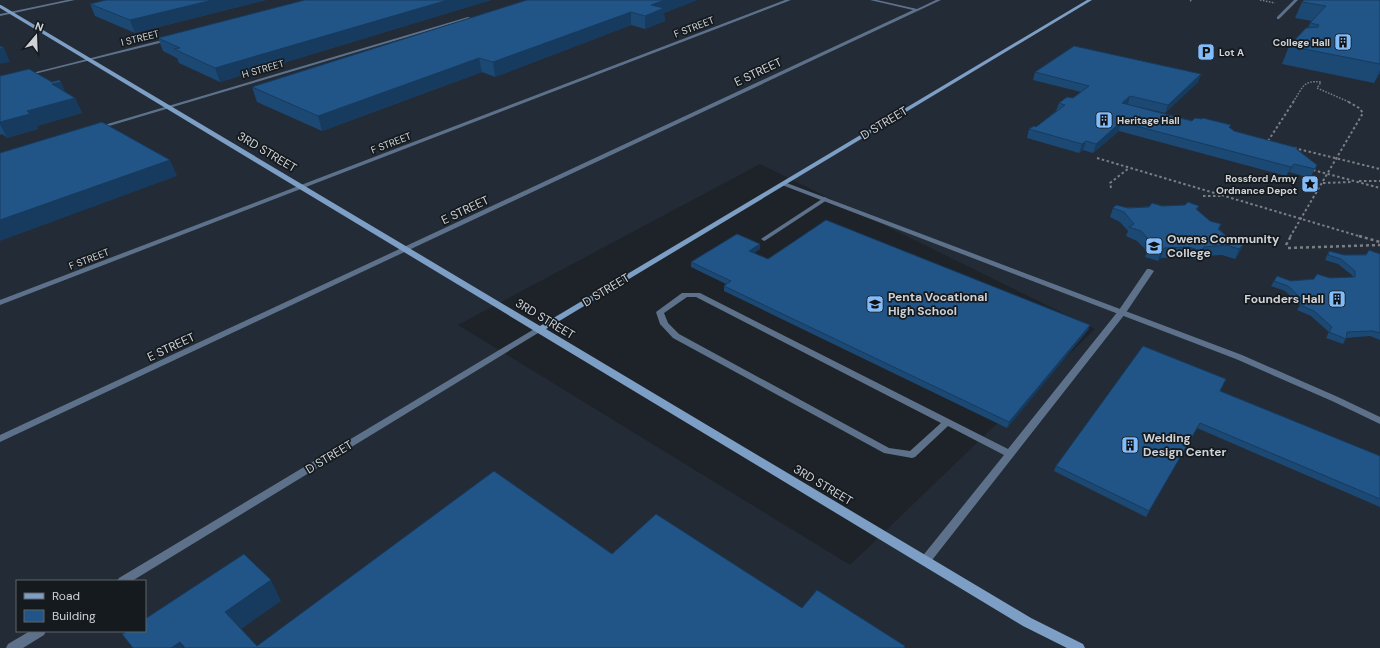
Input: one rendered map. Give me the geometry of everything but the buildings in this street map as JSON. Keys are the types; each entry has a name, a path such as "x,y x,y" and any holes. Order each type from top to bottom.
{"street":[{"path":"0,15 73,0"},
{"name":"F STREET","path":"0,303 789,0"},
{"path":"872,0 917,10"},
{"name":"E STREET","path":"0,439 939,0"},
{"name":"D STREET","path":"125,580 1090,0"},
{"path":"1278,18 1296,0"},
{"name":"3RD STREET","path":"0,6 1027,622 1079,648"},
{"name":"H STREET","path":"91,129 479,16"},
{"name":"I STREET","path":"22,76 176,38"},
{"path":"784,184 1246,360 1328,396 1380,421"},
{"path":"764,239 826,200"},
{"path":"925,561 1122,312 1150,271"},
{"path":"947,422 912,454 887,451 676,336 664,324 660,312 685,295 697,295 1010,454"},
{"path":"12,648 38,632"}],"path":[{"path":"1268,141 1305,84 1310,81 1321,82 1317,88 1325,94 1349,102 1361,109 1363,113 1338,158 1300,218 1286,245"},
{"path":"1291,147 1380,169"},
{"path":"1097,158 1379,243"},
{"path":"1112,188 1110,183 1128,168"},
{"path":"1312,170 1380,188"},
{"path":"1322,183 1380,181"},
{"path":"1203,196 1223,195"},
{"path":"1288,248 1379,243"}],"shaded area":[{"path":"0,0 1380,0 1380,648 0,648","holes":["760,164 1095,329 850,565 458,325"]}],"place":[{"name":"College Hall","path":"1343,42"},
{"name":"Lot A","path":"1206,52"},
{"name":"Heritage Hall","path":"1104,120"},
{"name":"Rossford Army Ordnance Depot","path":"1310,184"},
{"name":"Owens Community College","path":"1154,246"},
{"name":"Founders Hall","path":"1337,299"},
{"name":"Penta Vocational High School","path":"875,304"},
{"name":"Welding Design Center","path":"1130,445"}]}
